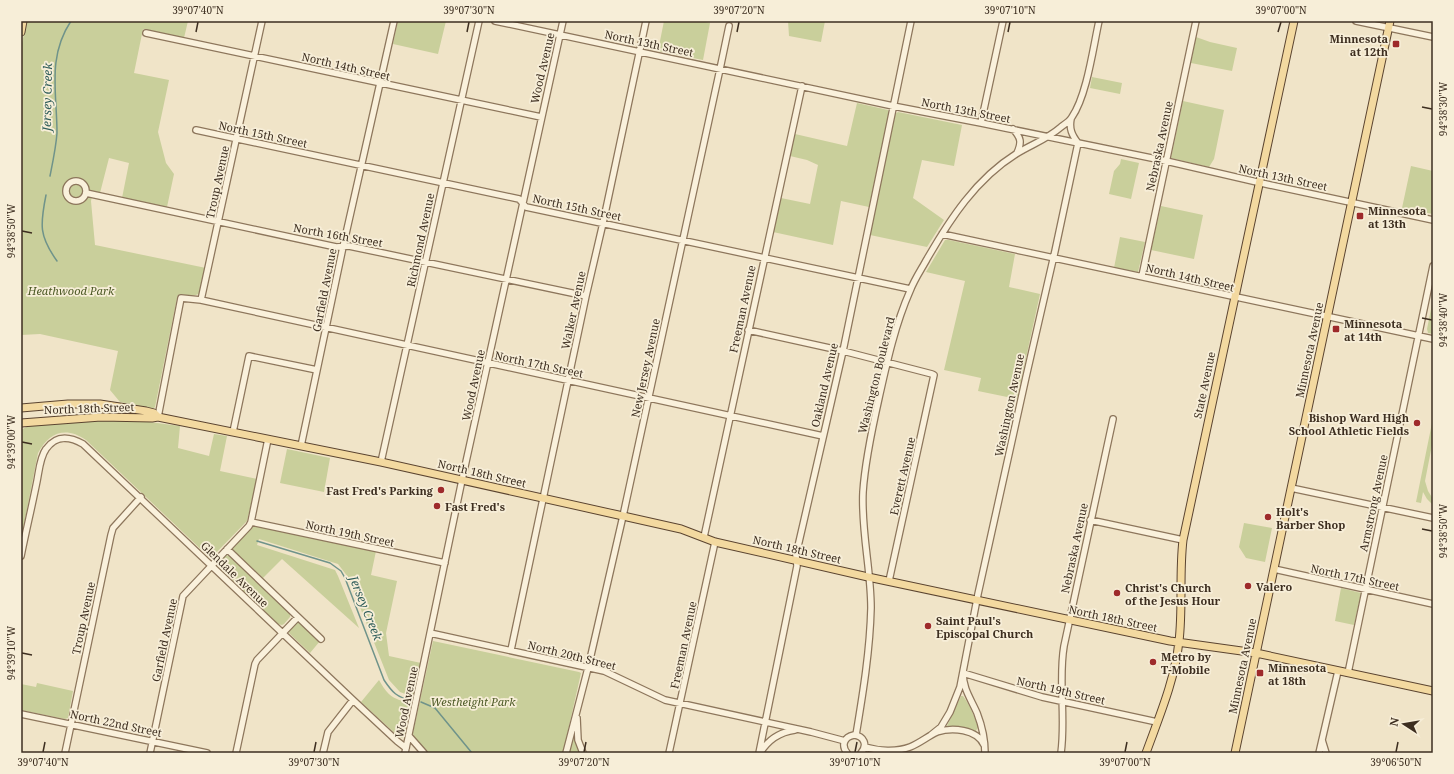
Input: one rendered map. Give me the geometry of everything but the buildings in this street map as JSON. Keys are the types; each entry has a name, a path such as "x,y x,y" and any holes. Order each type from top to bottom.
{"main road":[{"path":"21,32 23,21"},
{"name":"State Avenue","path":"1146,753 1173,672 1179,643 1181,625 1180,562 1183,540 1258,183 1294,21"},
{"name":"Minnesota Avenue","path":"1235,753 1390,24"},
{"name":"North 18th Street","path":"21,408 68,404 100,404 146,411 154,413 158,417"},
{"name":"North 18th Street","path":"21,423 101,417 158,417 381,462 543,498 680,529 715,542 977,601 1179,643 1256,653 1433,691"}],"street":[{"name":"Troup Avenue","path":"201,300 262,21"},
{"name":"Garfield Avenue","path":"301,446 343,247 394,21"},
{"name":"Richmond Avenue","path":"381,462 478,21"},
{"name":"North 13th Street","path":"495,21 893,106 1013,129 1433,220"},
{"name":"Wood Avenue","path":"406,750 462,480 563,21"},
{"name":"Walker Avenue","path":"511,650 646,21"},
{"name":"Oakland Avenue","path":"760,753 797,566 796,555 843,351 911,21"},
{"path":"982,123 1003,21"},
{"name":"Washington Boulevard","path":"856,735 870,632 870,584 863,523 865,469 887,362 899,320 910,288 942,234 970,194 992,171 1017,153 1049,137 1071,119 1079,105 1084,88 1099,21"},
{"name":"Nebraska Avenue","path":"1142,276 1196,21"},
{"path":"1356,21 1390,24 1433,37"},
{"name":"New Jersey Avenue","path":"566,753 588,668 623,516 729,26"},
{"name":"North 14th Street","path":"146,34 255,55 380,84 541,117"},
{"name":"Freeman Avenue","path":"704,537 802,86"},
{"path":"1071,119 1071,132 1078,143"},
{"path":"1013,129 1021,141 1017,153"},
{"name":"North 15th Street","path":"196,130 519,199 526,207 684,239 910,288"},
{"name":"Washington Avenue","path":"931,736 940,727 950,712 958,694 977,601 1078,143"},
{"name":"North 16th Street","path":"86,193 336,247 349,246 426,261 586,296"},
{"name":"North 14th Street","path":"942,234 1433,339"},
{"name":"Armstrong Avenue","path":"1348,673 1433,266"},
{"name":"North 17th Street","path":"158,417 181,298 201,300 326,328 407,344 823,436"},
{"path":"748,330 887,362"},
{"path":"233,432 249,356 317,370"},
{"name":"Everett Avenue","path":"887,362 934,375 889,581"},
{"name":"Nebraska Avenue","path":"1061,753 1063,736 1062,659 1090,520 1113,419"},
{"name":"Glendale Avenue","path":"21,556 45,449 56,439 70,437 78,440 141,497 406,750"},
{"name":"Garfield Avenue","path":"150,753 183,596 245,531 251,522 268,439"},
{"path":"1291,488 1433,518"},
{"name":"Troup Avenue","path":"65,753 113,528 141,497"},
{"path":"1090,520 1183,540"},
{"name":"North 19th Street","path":"251,522 445,563"},
{"name":"Freeman Avenue","path":"669,753 715,542"},
{"name":"Glendale Avenue","path":"227,549 321,639"},
{"name":"North 17th Street","path":"1274,570 1433,604"},
{"path":"236,753 255,664 282,632 298,617"},
{"name":"North 20th Street","path":"430,633 604,671 665,700 811,732 845,741"},
{"path":"1319,753 1338,671"},
{"name":"Washington Avenue","path":"963,673 964,688 980,723 985,753"},
{"name":"North 19th Street","path":"963,673 1014,689 1157,722"},
{"path":"323,753 328,732 353,700"},
{"name":"New Jersey Avenue","path":"576,713 578,740 583,753"},
{"name":"North 22nd Street","path":"21,714 207,753"},
{"name":"Oakland Avenue","path":"760,753 770,740 787,731 796,730 811,732"},
{"path":"864,747 878,750 899,750 910,747 938,732 956,730 974,733 981,739 985,753"},
{"path":"847,753 844,747 845,741 850,736 856,735 863,739 864,747 861,753"},
{"path":"409,736 424,753"},
{"path":"1322,740 1326,753"}],"green space":[{"name":"Heathwood Park","path":"27,21 188,21 184,38 143,29 134,73 169,80 158,132 166,163 174,174 167,207 122,198 129,163 109,158 100,193 93,191 91,201 95,245 206,268 200,293 192,296 178,295 155,407 153,409 120,402 110,390 118,351 40,334 21,335 21,47"},
{"path":"398,21 446,21 438,54 393,44"},
{"path":"664,21 701,21 710,23 703,60 658,51"},
{"path":"788,21 825,21 821,42 789,36"},
{"path":"1196,37 1210,42 1237,48 1232,71 1191,63"},
{"path":"1092,77 1122,83 1120,94 1090,88"},
{"path":"1183,101 1224,110 1214,159 1209,167 1171,158"},
{"path":"857,103 888,110 889,112 869,207 841,201 833,245 773,232 781,198 810,204 818,165 807,160 790,156 795,134 847,146"},
{"path":"898,112 962,125 954,166 922,160 913,198 944,220 927,247 870,235 895,114"},
{"path":"1121,159 1139,163 1131,199 1109,194 1114,171 1120,164"},
{"path":"1411,166 1433,171 1433,214 1402,208"},
{"path":"1161,206 1203,215 1194,259 1151,250"},
{"path":"1120,237 1145,242 1138,272 1114,268"},
{"path":"945,240 1015,254 1009,287 1040,294 1017,399 978,391 981,378 944,370 965,281 926,272"},
{"path":"1433,299 1433,334 1428,333 1427,329"},
{"path":"1433,418 1433,440 1425,481 1428,491 1433,499 1433,505 1423,492 1421,503 1416,502"},
{"path":"134,420 180,426 178,448 209,456 214,434 227,436 220,471 257,479 247,521 211,558 86,440 72,433 65,432 59,433 47,440 38,453 21,540 21,430 28,426"},
{"path":"287,449 330,458 324,492 280,483"},
{"path":"1244,523 1272,528 1265,562 1246,558 1239,547"},
{"path":"257,525 272,530 376,551 371,575 397,581 386,633 389,656 421,663 405,735 402,738 399,737 361,702 379,680 384,689 393,697 406,702 408,695 400,692 389,680 348,577 338,564 259,539 257,545 335,570 359,628 282,559 263,578 232,550 252,526"},
{"path":"226,555 229,556 290,614 290,617 284,624 278,624 218,566 218,563"},
{"path":"1341,588 1361,593 1354,625 1335,621"},
{"path":"295,623 299,623 320,641 310,653 289,633 289,630"},
{"name":"Westheight Park","path":"433,641 581,673 563,753 427,753 414,738 413,733"},
{"path":"37,683 73,691 68,718 65,719 21,710 21,684 36,687"},
{"path":"961,696 963,696 970,707 978,727 976,731 963,728 949,728 947,726"},
{"path":"574,731 576,731 581,753 569,753"}],"waterway":[{"name":"Jersey Creek","path":"50,176 57,133 55,89 56,62 59,48 71,21"},
{"name":"Jersey Creek","path":"46,195 42,230 47,244 57,261"},
{"name":"Jersey Creek","path":"257,541 330,563 341,571 384,680 395,694 402,698 412,700"},
{"name":"Jersey Creek","path":"421,702 435,708 472,753"}],"place":[{"name":"Minnesota at 12th","path":"1396,44"},
{"name":"Minnesota at 13th","path":"1360,216"},
{"name":"Minnesota at 14th","path":"1336,329"},
{"name":"Bishop Ward High School Athletic Fields","path":"1417,423"},
{"name":"Fast Fred's Parking","path":"441,490"},
{"name":"Fast Fred's","path":"437,506"},
{"name":"Holt's Barber Shop","path":"1268,517"},
{"name":"Valero","path":"1248,586"},
{"name":"Christ's Church of the Jesus Hour","path":"1117,593"},
{"name":"Saint Paul's Episcopal Church","path":"928,626"},
{"name":"Metro by T-Mobile","path":"1153,662"},
{"name":"Minnesota at 18th","path":"1260,673"}]}
